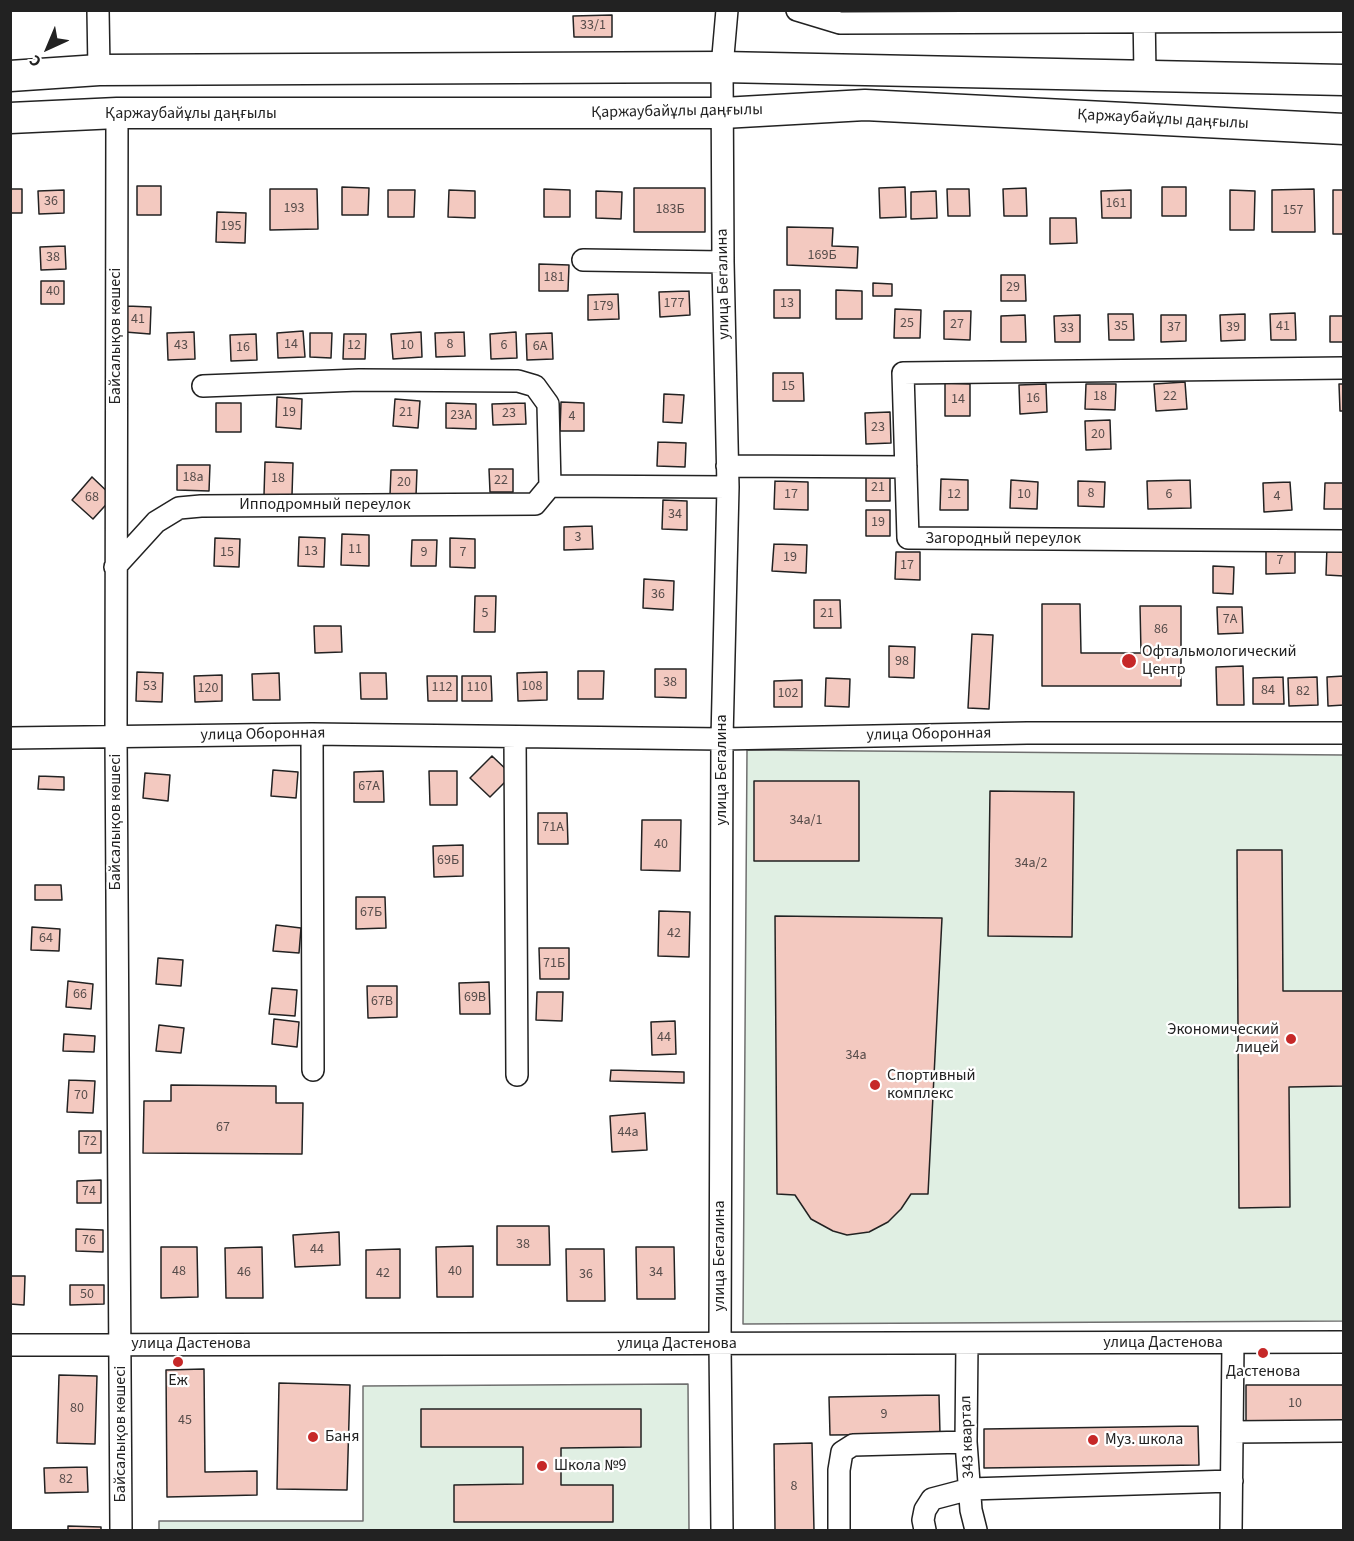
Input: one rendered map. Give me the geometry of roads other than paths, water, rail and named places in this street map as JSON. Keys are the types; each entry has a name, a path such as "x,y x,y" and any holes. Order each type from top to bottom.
{"highway":[{"path":"10,76 99,70 722,67 1344,80"},
{"name":"Қаржаубайұлы даңғылы","path":"10,118 117,113 723,113 865,105 1344,129"}],"street":[{"path":"98,10 99,70"},
{"name":"улица Бегалина","path":"722,1530 720,1344 722,739 728,487 722,67 727,10"},
{"path":"797,10 840,23 1144,16 1344,21"},
{"path":"1144,16 1145,75"},
{"name":"Байсалықов көшесі","path":"117,113 115,567 121,1530"},
{"path":"583,260 723,262"},
{"name":"Загородный переулок","path":"1344,368 903,373 908,538 1344,541"},
{"path":"203,386 348,380 518,381 535,386 548,404 550,486 728,487"},
{"path":"727,466 906,467"},
{"name":"Ипподромный переулок","path":"115,567 156,522 178,508 535,504 550,486"},
{"name":"улица Оборонная","path":"10,738 312,734 722,739 1027,733 1344,733"},
{"path":"312,734 313,1070"},
{"path":"515,737 517,1075"},
{"name":"улица Дастенова","path":"10,1345 1344,1342"},
{"name":"343 квартал","path":"967,1343 966,1442 971,1510 976,1530"},
{"path":"1231,1530 1233,1343"},
{"path":"1232,1432 1344,1431"},
{"path":"839,1530 839,1470 842,1452 853,1445 966,1442"},
{"path":"925,1530 923,1520 925,1510 932,1499 970,1489 1232,1481"}],"place":[{"name":"Офтальмологический Центр","path":"1129,661"},
{"name":"Экономический лицей","path":"1291,1039"},
{"name":"Спортивный комплекс","path":"875,1085"},
{"name":"Дастенова","path":"1263,1353"},
{"name":"Еж","path":"178,1362"},
{"name":"Баня","path":"313,1437"},
{"name":"Муз. школа","path":"1093,1440"},
{"name":"Школа №9","path":"542,1466"}]}
